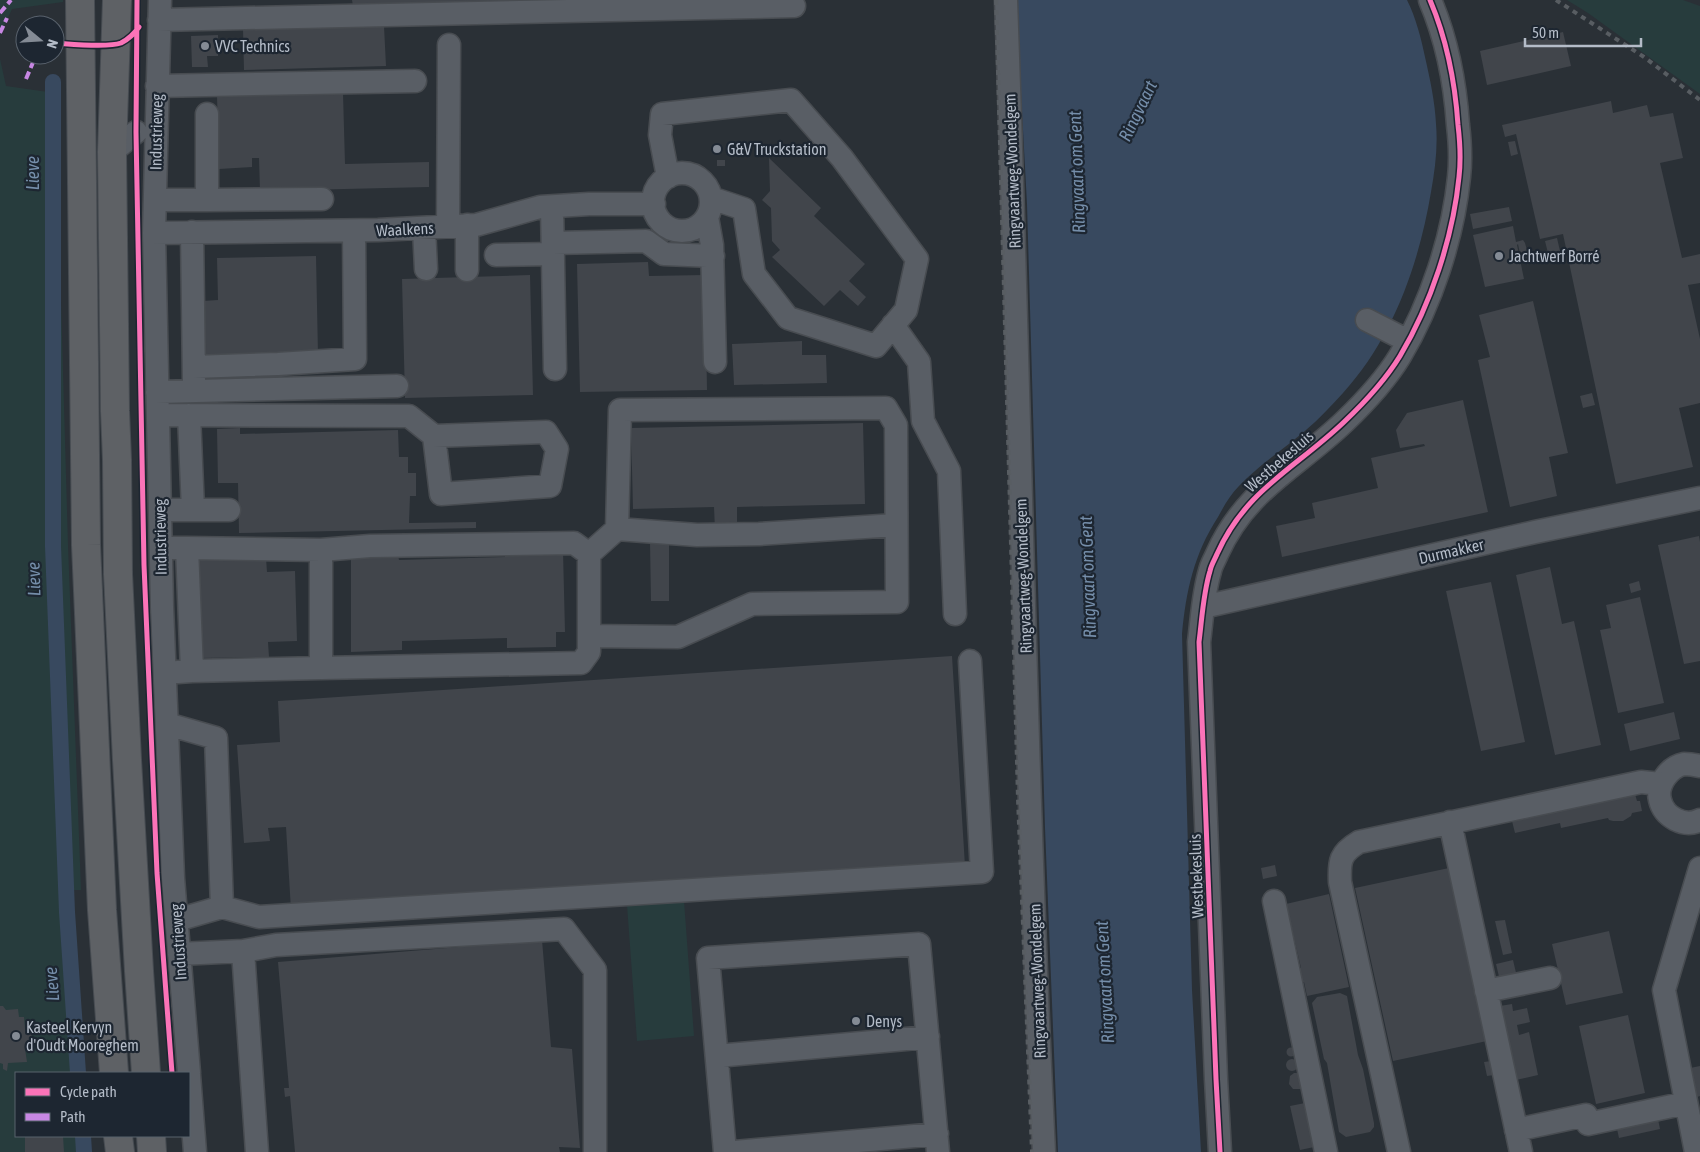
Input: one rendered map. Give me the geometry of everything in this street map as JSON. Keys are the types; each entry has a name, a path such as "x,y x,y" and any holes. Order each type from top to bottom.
{"highway":[{"path":"80,0 86,545 102,910 114,1072"},
{"path":"117,0 112,152 118,574 126,760 146,1072"},
{"path":"118,1137 120,1152"},
{"path":"151,1137 152,1152"}],"street":[{"name":"Ringvaartweg-Wondelgem","path":"1006,0 1014,224 1023,601 1044,1152"},
{"name":"Westbekesluis","path":"1220,1152 1199,642 1203,607 1210,571 1229,530 1244,509 1259,492 1344,422 1377,386 1399,357 1408,341 1432,288 1455,204 1459,177 1460,146 1450,60 1439,21 1430,0"},
{"path":"159,10 794,6"},
{"name":"Industrieweg","path":"159,10 154,233 160,548 173,878 189,1072"},
{"path":"449,45 457,226 467,270"},
{"path":"157,86 415,81"},
{"path":"668,177 660,135 662,114 791,100 842,158 917,259 906,310 876,346 788,318 754,274 744,208 709,208"},
{"path":"207,114 207,200"},
{"path":"112,152 136,132"},
{"path":"709,208 701,224 693,229 673,230 665,226 658,218 654,204 656,191 668,177 676,174 695,176 708,189 713,256 715,362"},
{"path":"155,200 322,199"},
{"name":"Waalkens","path":"154,233 354,231 476,225 540,208 589,204 654,204"},
{"path":"552,207 555,369"},
{"path":"424,228 426,269"},
{"path":"194,367 355,359 354,231"},
{"path":"192,232 195,392"},
{"path":"496,255 646,241 664,254 713,256"},
{"path":"1367,320 1408,341"},
{"path":"893,325 919,362 923,421 949,471 955,614"},
{"path":"158,392 397,386"},
{"path":"589,636 678,638 752,604 897,602 896,425 886,408 620,410 617,529"},
{"path":"158,415 409,416 434,436 546,432 557,449 550,486 441,494 434,436"},
{"path":"189,415 193,510"},
{"name":"Durmakker","path":"1203,607 1535,532 1700,498"},
{"path":"160,510 229,510"},
{"path":"164,673 581,663 589,652 589,554 617,529 698,535 759,534 896,526"},
{"path":"160,548 321,550 370,546 574,543 589,554"},
{"path":"187,548 192,671"},
{"path":"321,550 321,668"},
{"path":"177,920 222,907 259,917 982,872 970,661"},
{"path":"167,724 216,738 222,907"},
{"path":"1700,766 1684,764 1670,771 1661,784 1660,799 1666,813 1679,822 1694,823 1700,820"},
{"path":"1399,1152 1340,882 1340,863 1348,849 1359,842 1641,782 1661,784"},
{"path":"1450,822 1521,1152"},
{"path":"1696,1152 1664,990 1700,868"},
{"path":"1274,901 1326,1152"},
{"path":"179,954 242,952 276,945 564,929 595,970 595,1152"},
{"path":"725,1152 708,958 919,944 938,1143 735,1152"},
{"path":"242,952 257,1152"},
{"path":"1486,991 1550,978"},
{"path":"717,1056 928,1037"},
{"name":"Industrieweg","path":"190,1087 195,1152"},
{"path":"1516,1130 1586,1115 1588,1124 1686,1103"}],"green space":[{"path":"0,0 63,0 63,2 12,9 0,35"},
{"path":"1567,0 1683,0 1700,6 1700,94 1588,13"},
{"path":"0,59 6,86 55,93 68,545 81,890 60,890 63,961 72,1072 15,1072 15,1137 76,1137 77,1152 0,1152"},
{"path":"684,901 694,1036 637,1041 627,905"}],"water":[{"path":"1016,0 1407,0 1420,35 1429,74 1437,133 1434,175 1419,246 1411,273 1390,324 1361,372 1325,412 1298,437 1255,471 1233,493 1210,531 1192,573 1182,634 1192,990 1201,1152 1058,1152 1045,828 1027,204"}],"building":[{"path":"352,0 561,0 353,6"},
{"path":"384,26 386,66 244,70 243,29"},
{"path":"1563,32 1571,66 1487,85 1480,51"},
{"name":"VVC Technics","path":"218,35 218,56 207,56 208,67 192,67 191,36"},
{"path":"343,93 345,164 429,162 429,187 260,191 259,158 252,158 252,167 219,169 217,96"},
{"path":"1611,101 1613,113 1647,105 1650,117 1673,113 1683,158 1660,163 1682,258 1700,254 1700,283 1688,285 1700,339 1700,403 1679,408 1693,467 1616,484 1563,234 1540,239 1516,134 1505,137 1502,125"},
{"path":"1515,141 1518,154 1511,156 1508,142"},
{"path":"769,158 821,208 814,216 865,264 849,281 866,297 858,306 840,290 824,306 772,257 780,250 772,241 771,208 762,200 770,191"},
{"path":"717,160 725,160 725,166 717,166"},
{"path":"1509,207 1512,221 1473,229 1470,214"},
{"name":"Jachtwerf Borré","path":"1513,226 1516,242 1523,240 1530,261 1522,263 1518,244 1524,279 1485,287 1473,235"},
{"path":"1557,238 1560,251 1548,253 1545,241"},
{"path":"316,256 318,355 205,359 203,301 218,300 217,258"},
{"path":"648,262 649,276 705,275 707,390 580,392 577,264"},
{"path":"530,275 533,395 405,398 402,279"},
{"path":"1533,301 1568,453 1549,457 1557,496 1510,507 1478,360 1490,357 1479,315"},
{"path":"802,341 802,355 826,355 827,383 734,385 732,344"},
{"path":"1592,393 1595,405 1583,408 1580,396"},
{"path":"1463,400 1488,512 1282,557 1276,526 1315,518 1312,503 1378,488 1371,458 1425,446 1424,444 1400,448 1396,430 1407,413"},
{"path":"863,423 865,504 737,507 737,529 715,530 714,507 633,509 631,428"},
{"path":"240,428 240,434 398,430 399,457 408,457 408,473 416,473 416,496 410,496 409,523 476,522 476,528 239,533 238,483 218,483 217,429"},
{"path":"1699,536 1700,661 1684,664 1658,545"},
{"path":"669,541 669,601 651,601 650,542"},
{"path":"563,551 565,632 556,632 556,647 507,648 507,638 402,641 402,650 351,652 351,556 398,555 399,560 505,557 505,552"},
{"path":"266,558 267,572 295,571 297,641 268,642 269,657 199,658 197,560"},
{"path":"1550,567 1562,624 1574,621 1601,745 1555,755 1516,575"},
{"path":"1639,581 1641,590 1631,593 1629,584"},
{"path":"1491,582 1525,742 1481,751 1446,591"},
{"path":"1640,597 1664,703 1618,713 1600,630 1611,628 1606,605"},
{"path":"952,656 965,866 291,910 286,827 268,828 270,841 244,843 237,745 280,742 278,701"},
{"path":"1674,712 1680,739 1630,751 1624,724"},
{"path":"1635,794 1637,801 1640,801 1642,811 1632,813 1631,816 1623,821 1613,821 1608,818 1561,828 1560,823 1515,833 1512,821"},
{"path":"1275,865 1277,876 1263,879 1261,868"},
{"path":"1449,868 1487,1041 1393,1061 1355,888"},
{"path":"1329,894 1349,987 1307,996 1304,982 1292,985 1289,971 1301,968 1286,904"},
{"path":"1505,920 1512,953 1503,955 1495,921"},
{"path":"1609,931 1623,993 1566,1005 1552,944"},
{"path":"542,940 551,1047 572,1049 580,1148 559,1147 560,1152 295,1152 290,1096 285,1097 284,1088 289,1088 278,962"},
{"path":"1513,960 1517,977 1500,981 1496,964"},
{"path":"1340,993 1347,996 1358,1055 1363,1069 1374,1123 1374,1127 1370,1132 1346,1137 1339,1132 1327,1063 1324,1059 1312,1003 1317,997"},
{"path":"1512,1004 1513,1011 1527,1008 1530,1022 1517,1025 1519,1035 1529,1032 1538,1075 1516,1080 1500,1006"},
{"name":"Kasteel Kervyn d'Oudt Mooreghem","path":"0,1006 3,1006 6,1010 18,1009 19,1017 24,1017 25,1029 31,1033 33,1039 30,1047 25,1049 27,1062 8,1063 7,1071 3,1069 3,1064 0,1063"},
{"path":"1628,1015 1645,1093 1596,1104 1579,1026"},
{"path":"1291,1047 1296,1052 1291,1057 1286,1052"},
{"path":"1292,1059 1298,1065 1292,1071 1286,1065"},
{"path":"1491,1061 1494,1075 1487,1076 1484,1062"},
{"path":"1700,1066 1700,1096 1697,1097 1690,1068"},
{"path":"1298,1073 1302,1087 1300,1089 1293,1089 1289,1084 1290,1076"},
{"path":"1310,1102 1319,1146 1300,1150 1290,1106"},
{"path":"1658,1119 1660,1129 1619,1138 1617,1129"},
{"path":"25,1137 63,1137 64,1152 25,1152"}],"waterway":[{"name":"Lieve","path":"53,82 53,546 67,912 78,1072"},
{"name":"Lieve","path":"83,1137 84,1152"}],"railway":[{"path":"996,0 1018,799 1032,1152"},
{"path":"1556,0 1644,57 1700,100"}],"marked path":[{"path":"0,13 11,0"},
{"path":"0,33 7,18"},
{"path":"26,79 32,65"}],"cycle path":[{"path":"137,0 136,132 144,565 157,873 172,1072"},
{"path":"1220,1152 1199,642 1206,589 1217,554 1242,512 1273,481 1344,422 1374,390 1400,356 1431,292 1452,223 1460,158 1457,109 1452,77 1446,46 1430,0"},
{"path":"65,44 107,45 121,43 139,27"}],"place":[{"name":"VVC Technics","path":"205,46"},
{"name":"G&V Truckstation","path":"717,149"},
{"name":"Jachtwerf Borré","path":"1499,256"},
{"name":"Denys","path":"856,1021"},
{"name":"Kasteel Kervyn d'Oudt Mooreghem","path":"16,1036"}],"water label":[{"name":"Ringvaart","path":"1138,111"},
{"name":"Ringvaart om Gent","path":"1077,172"},
{"name":"Ringvaart om Gent","path":"1088,577"},
{"name":"Ringvaart om Gent","path":"1105,982"}]}
